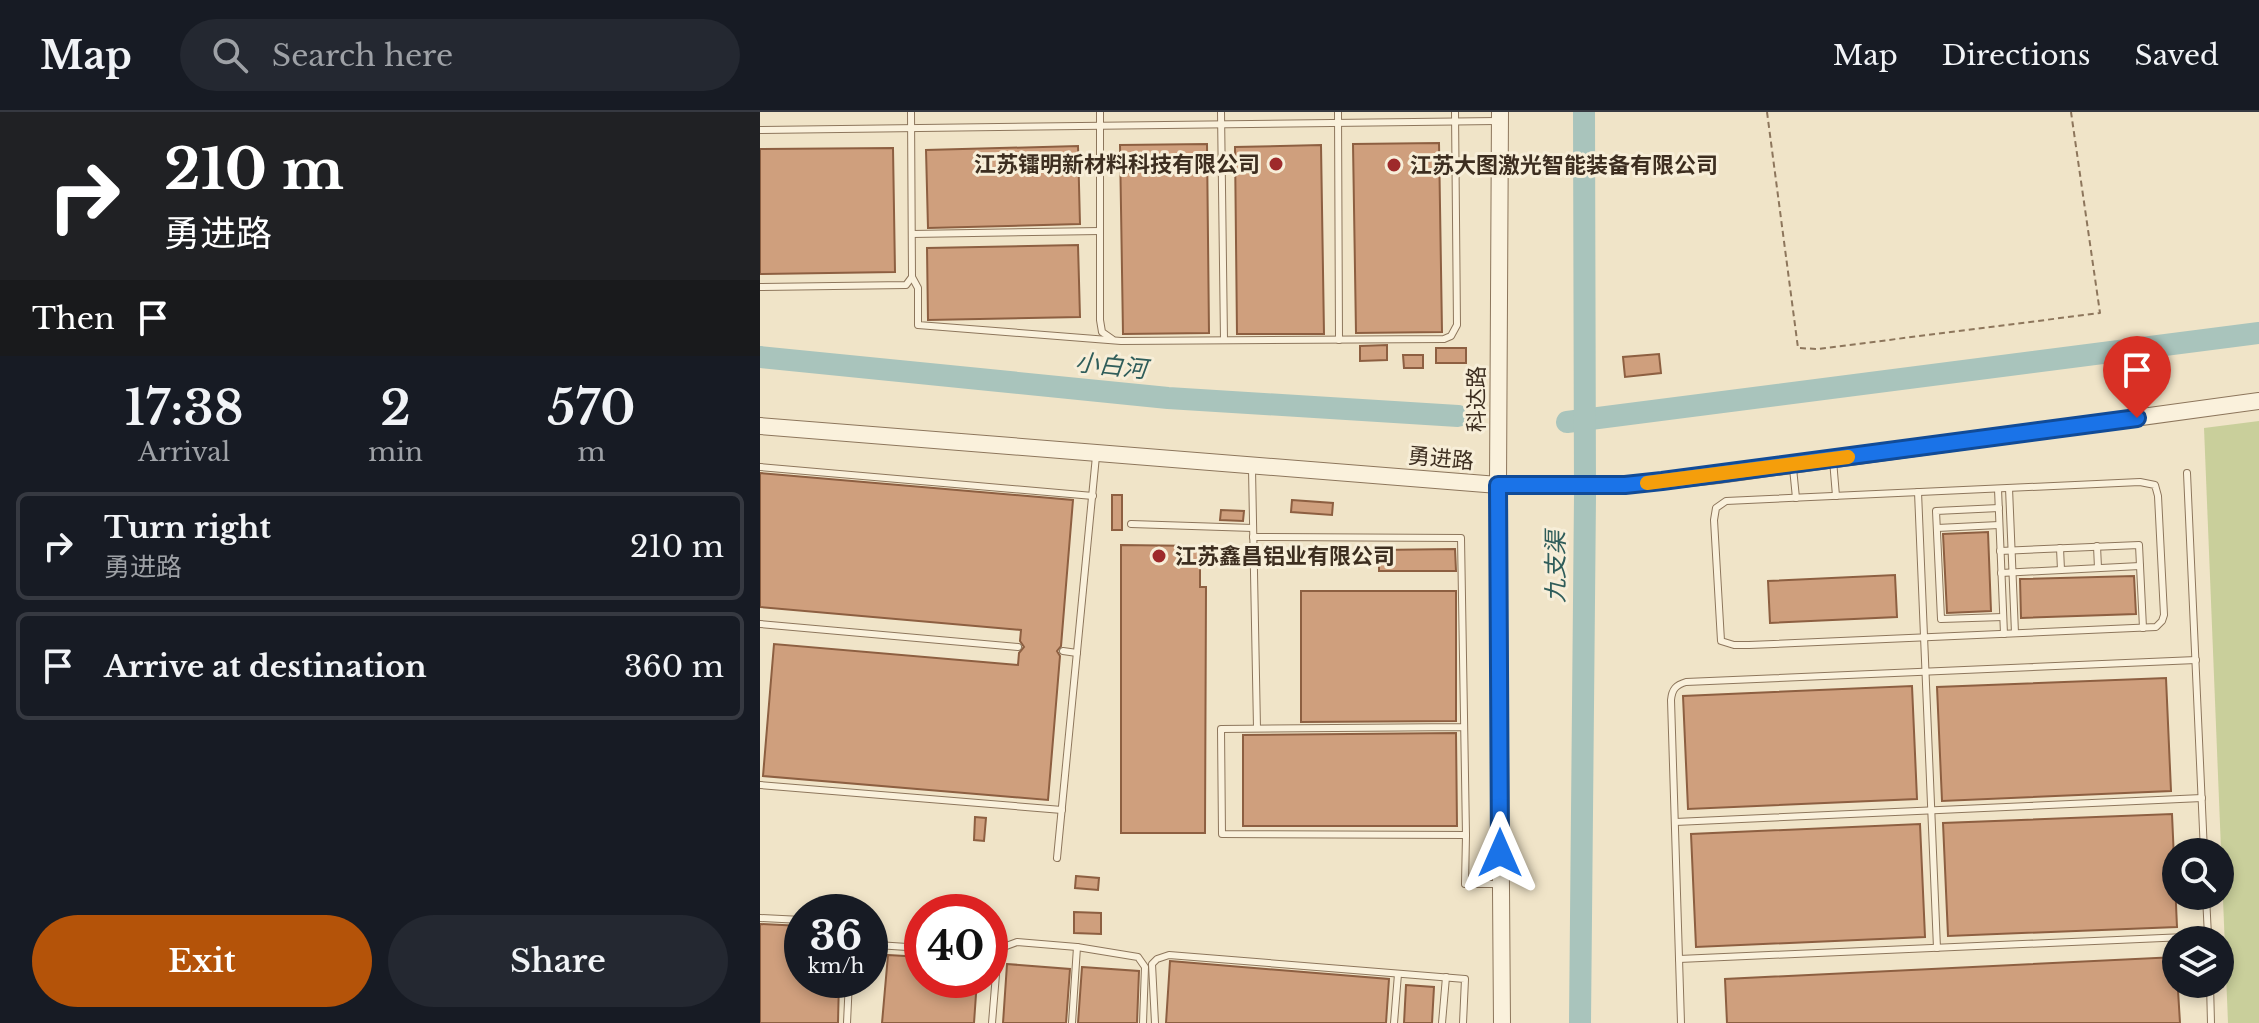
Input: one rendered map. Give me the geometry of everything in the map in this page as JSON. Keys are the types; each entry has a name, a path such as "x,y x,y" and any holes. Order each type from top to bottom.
{"street":[{"name":"科达路","path":"1500,116 1498,485 1502,1023"},
{"name":"勇进路","path":"760,426 1498,485 1625,485 2259,401"}],"lane":[{"path":"911,112 912,277 918,288 918,325 1112,339 1224,340 1444,339 1455,332 1455,112"},
{"path":"1100,112 1100,320 1102,332 1112,339"},
{"path":"1221,112 1224,340"},
{"path":"1338,112 1339,340"},
{"path":"760,130 1455,122 1500,116"},
{"path":"912,234 1100,231"},
{"path":"760,287 906,285 912,277"},
{"path":"1057,858 1097,453"},
{"path":"1833,459 1836,496"},
{"path":"1252,465 1257,728"},
{"path":"1792,465 1796,498"},
{"path":"760,467 1093,496"},
{"path":"2187,473 2203,838"},
{"path":"2140,482 2155,485 2164,615 2156,627 2143,628 1734,645 1721,641 1714,520 1716,508 1726,501 1836,496 2140,482"},
{"path":"2009,488 2015,633"},
{"path":"1998,489 2004,634"},
{"path":"1918,492 1937,948"},
{"path":"1999,508 1936,511 1941,619 2003,617"},
{"path":"1131,524 1253,528"},
{"path":"1937,528 1999,525"},
{"path":"1253,537 1461,538 1465,884 1501,884"},
{"path":"2000,551 2139,545 2143,628"},
{"path":"2097,546 2098,568"},
{"path":"2060,548 2061,570"},
{"path":"2001,573 2140,566"},
{"path":"1921,568 1939,567"},
{"path":"760,624 1018,647"},
{"path":"1063,651 1077,653"},
{"path":"1681,1023 1671,700 1672,691 1678,685 1686,682 2196,660"},
{"path":"1464,727 1221,729 1222,834 1466,835"},
{"path":"760,785 1062,810"},
{"path":"1675,822 2202,798"},
{"path":"760,918 784,919"},
{"path":"1679,959 2162,940"},
{"path":"1008,944 1077,947 1138,957 1145,967 1146,976 1143,1023"},
{"path":"1072,1023 1077,947"},
{"path":"1155,1023 1152,964 1161,957 1465,979 1463,1023"},
{"path":"1394,1023 1398,974"},
{"path":"1442,1023 1446,977"},
{"path":"847,1023 848,998"},
{"path":"992,1023 993,998"},
{"path":"2210,998 2211,1023"}],"path":[{"path":"1767,112 1798,348 1818,349 2100,313 2071,112"}],"green space":[{"path":"2259,421 2259,1023 2228,1023 2227,998 2234,998 2234,926 2224,926 2223,910 2234,910 2234,838 2221,838 2204,428"}],"building":[{"path":"1439,143 1442,332 1356,333 1353,144"},
{"path":"1207,144 1209,333 1123,334 1120,145"},
{"path":"1321,145 1324,334 1237,334 1235,147"},
{"path":"1078,146 1080,224 928,228 926,150"},
{"path":"893,148 895,272 760,274 760,149"},
{"path":"1078,245 1080,317 928,320 927,248"},
{"path":"1387,345 1387,360 1360,361 1360,346"},
{"path":"1436,348 1466,348 1466,363 1436,363"},
{"path":"1659,354 1661,373 1625,377 1623,357"},
{"path":"1403,355 1423,355 1423,368 1404,368"},
{"path":"760,473 1073,500 1061,646 1057,651 1060,656 1048,800 763,776 774,644 1018,665 1019,653 1024,647 1020,641 1021,630 760,607"},
{"path":"1112,495 1122,495 1122,530 1112,530"},
{"path":"1292,500 1333,503 1332,515 1291,512"},
{"path":"1221,510 1244,511 1243,521 1220,520"},
{"path":"1988,532 1991,611 1947,613 1943,534"},
{"path":"1121,545 1200,546 1200,587 1206,587 1205,833 1121,833"},
{"path":"1455,549 1456,571 1379,571 1379,550"},
{"path":"1895,575 1897,617 1770,623 1768,581"},
{"path":"2134,576 2136,614 2021,618 2020,579"},
{"path":"1301,591 1456,591 1456,721 1301,722"},
{"path":"2166,678 2171,791 1942,801 1937,687"},
{"path":"1912,686 1917,799 1688,809 1683,696"},
{"path":"1456,733 1457,826 1243,826 1243,735"},
{"path":"2172,814 2173,838 2162,838 2162,910 2176,910 2177,926 1948,936 1943,823"},
{"path":"975,817 986,818 984,841 974,840"},
{"path":"1920,824 1925,937 1696,947 1691,834"},
{"path":"1076,876 1099,878 1098,890 1075,888"},
{"path":"1074,912 1101,913 1101,934 1074,933"},
{"path":"760,924 784,925 784,998 839,998 838,1023 760,1023"},
{"path":"888,955 904,956 904,998 976,998 974,1023 882,1023 884,998 888,998"},
{"path":"2162,958 2162,998 2178,998 2180,1023 1727,1023 1725,979"},
{"path":"1170,961 1389,979 1386,1023 1166,1023"},
{"path":"1008,964 1070,969 1066,1023 1003,1023 1005,998 1008,998"},
{"path":"1082,967 1139,971 1137,1023 1078,1023"},
{"path":"1406,985 1434,987 1432,1023 1404,1023"}],"waterway":[{"name":"九支渠","path":"1580,1023 1585,496 1584,112"},
{"path":"1567,422 2259,333"},
{"name":"小白河","path":"760,357 1168,398 1458,416"}],"slow traffic":[{"path":"1647,483 1848,457"}],"place":[{"name":"江苏镭明新材料科技有限公司","path":"1276,164"},
{"name":"江苏大图激光智能装备有限公司","path":"1394,165"},
{"name":"江苏鑫昌铝业有限公司","path":"1159,556"}],"route":[{"path":"1500,853 1498,485 1625,485 2137,418"}]}
